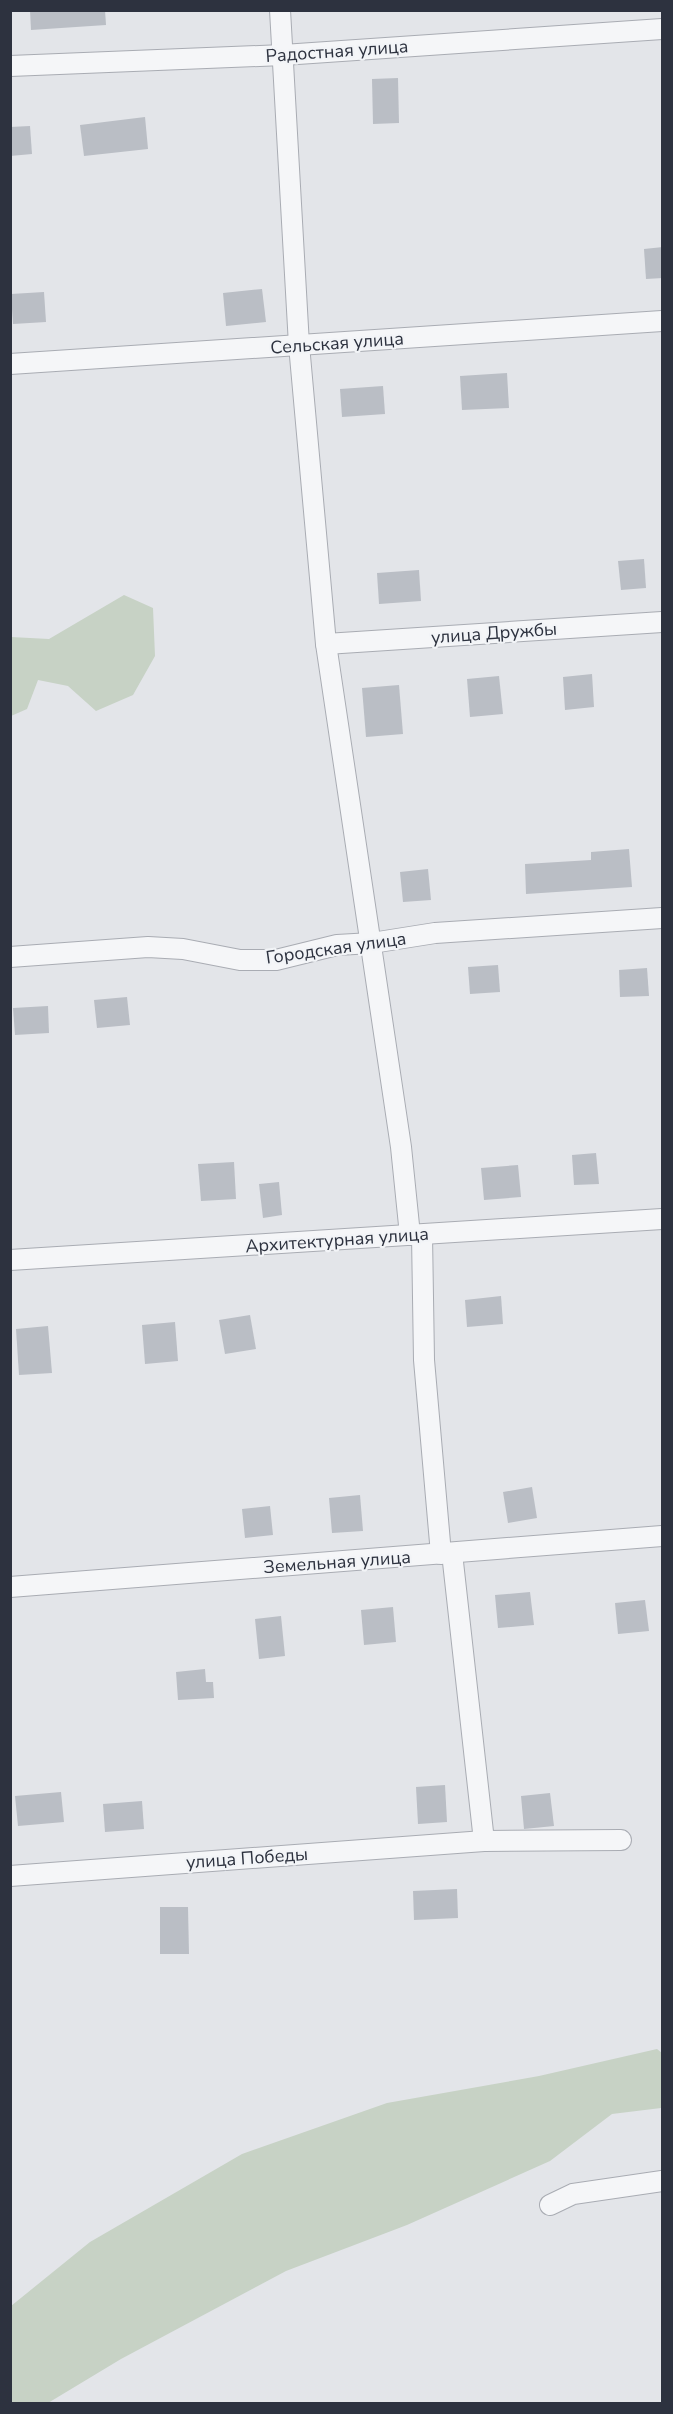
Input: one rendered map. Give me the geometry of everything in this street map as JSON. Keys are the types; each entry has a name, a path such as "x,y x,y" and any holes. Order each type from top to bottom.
{"street":[{"path":"280,10 299,345 326,644 416,1235 424,1360 484,1841"},
{"name":"Радостная улица","path":"10,66 283,55 663,29"},
{"name":"Сельская улица","path":"10,364 663,321"},
{"name":"улица Дружбы","path":"326,644 663,622"},
{"name":"Городская улица","path":"10,957 148,947 183,949 240,960 276,960 337,945 372,943 435,933 663,918"},
{"name":"Архитектурная улица","path":"10,1260 663,1219"},
{"name":"Земельная улица","path":"10,1587 663,1536"},
{"name":"улица Победы","path":"10,1875 484,1841 621,1840"},
{"path":"550,2205 573,2194 663,2181"}],"shaded area":[{"path":"124,595 153,608 155,656 133,695 96,711 68,686 38,680 27,709 11,716 11,637 49,639"},
{"path":"657,2049 662,2053 661,2108 612,2114 550,2161 407,2225 286,2271 121,2359 48,2403 11,2403 11,2306 90,2242 242,2154 387,2103 539,2076"}],"building":[{"path":"30,10 105,10 106,25 31,30"},
{"path":"398,78 399,123 373,124 372,79"},
{"path":"145,117 148,149 84,156 80,125"},
{"path":"30,126 32,154 10,156 10,127"},
{"path":"663,247 663,278 646,279 644,249"},
{"path":"262,289 266,322 226,326 223,293"},
{"path":"44,292 46,322 13,324 11,294"},
{"path":"507,373 509,408 462,410 460,376"},
{"path":"383,386 385,414 342,417 340,389"},
{"path":"644,559 646,588 621,590 618,561"},
{"path":"419,570 421,601 379,604 377,573"},
{"path":"592,674 594,707 565,710 563,677"},
{"path":"499,676 503,714 470,717 467,679"},
{"path":"399,685 403,734 366,737 362,688"},
{"path":"629,849 632,887 526,894 525,864 591,860 591,852"},
{"path":"428,869 431,900 403,902 400,872"},
{"path":"498,965 500,992 470,994 468,967"},
{"path":"647,968 649,996 620,997 619,970"},
{"path":"127,997 130,1025 97,1028 94,1000"},
{"path":"48,1006 49,1033 15,1035 13,1008"},
{"path":"596,1153 599,1184 574,1185 572,1155"},
{"path":"234,1162 236,1199 201,1201 198,1164"},
{"path":"518,1165 521,1197 484,1200 481,1168"},
{"path":"279,1182 282,1215 263,1218 259,1184"},
{"path":"501,1296 503,1324 467,1327 465,1300"},
{"path":"250,1315 256,1349 225,1354 219,1320"},
{"path":"175,1322 178,1361 145,1364 142,1325"},
{"path":"48,1326 52,1373 19,1375 16,1329"},
{"path":"532,1487 537,1518 508,1523 503,1492"},
{"path":"360,1495 363,1531 332,1533 329,1498"},
{"path":"270,1506 273,1535 245,1538 242,1509"},
{"path":"530,1592 534,1625 498,1628 495,1595"},
{"path":"645,1600 649,1631 618,1634 615,1603"},
{"path":"393,1607 396,1642 364,1645 361,1610"},
{"path":"281,1616 285,1656 259,1659 255,1619"},
{"path":"205,1669 206,1682 213,1682 214,1698 178,1700 176,1672"},
{"path":"445,1785 447,1822 418,1824 416,1787"},
{"path":"61,1792 64,1822 18,1826 15,1796"},
{"path":"550,1793 554,1826 524,1829 521,1796"},
{"path":"142,1801 144,1829 105,1832 103,1804"},
{"path":"457,1889 458,1918 414,1920 413,1891"},
{"path":"160,1907 188,1907 189,1954 160,1954"}]}
